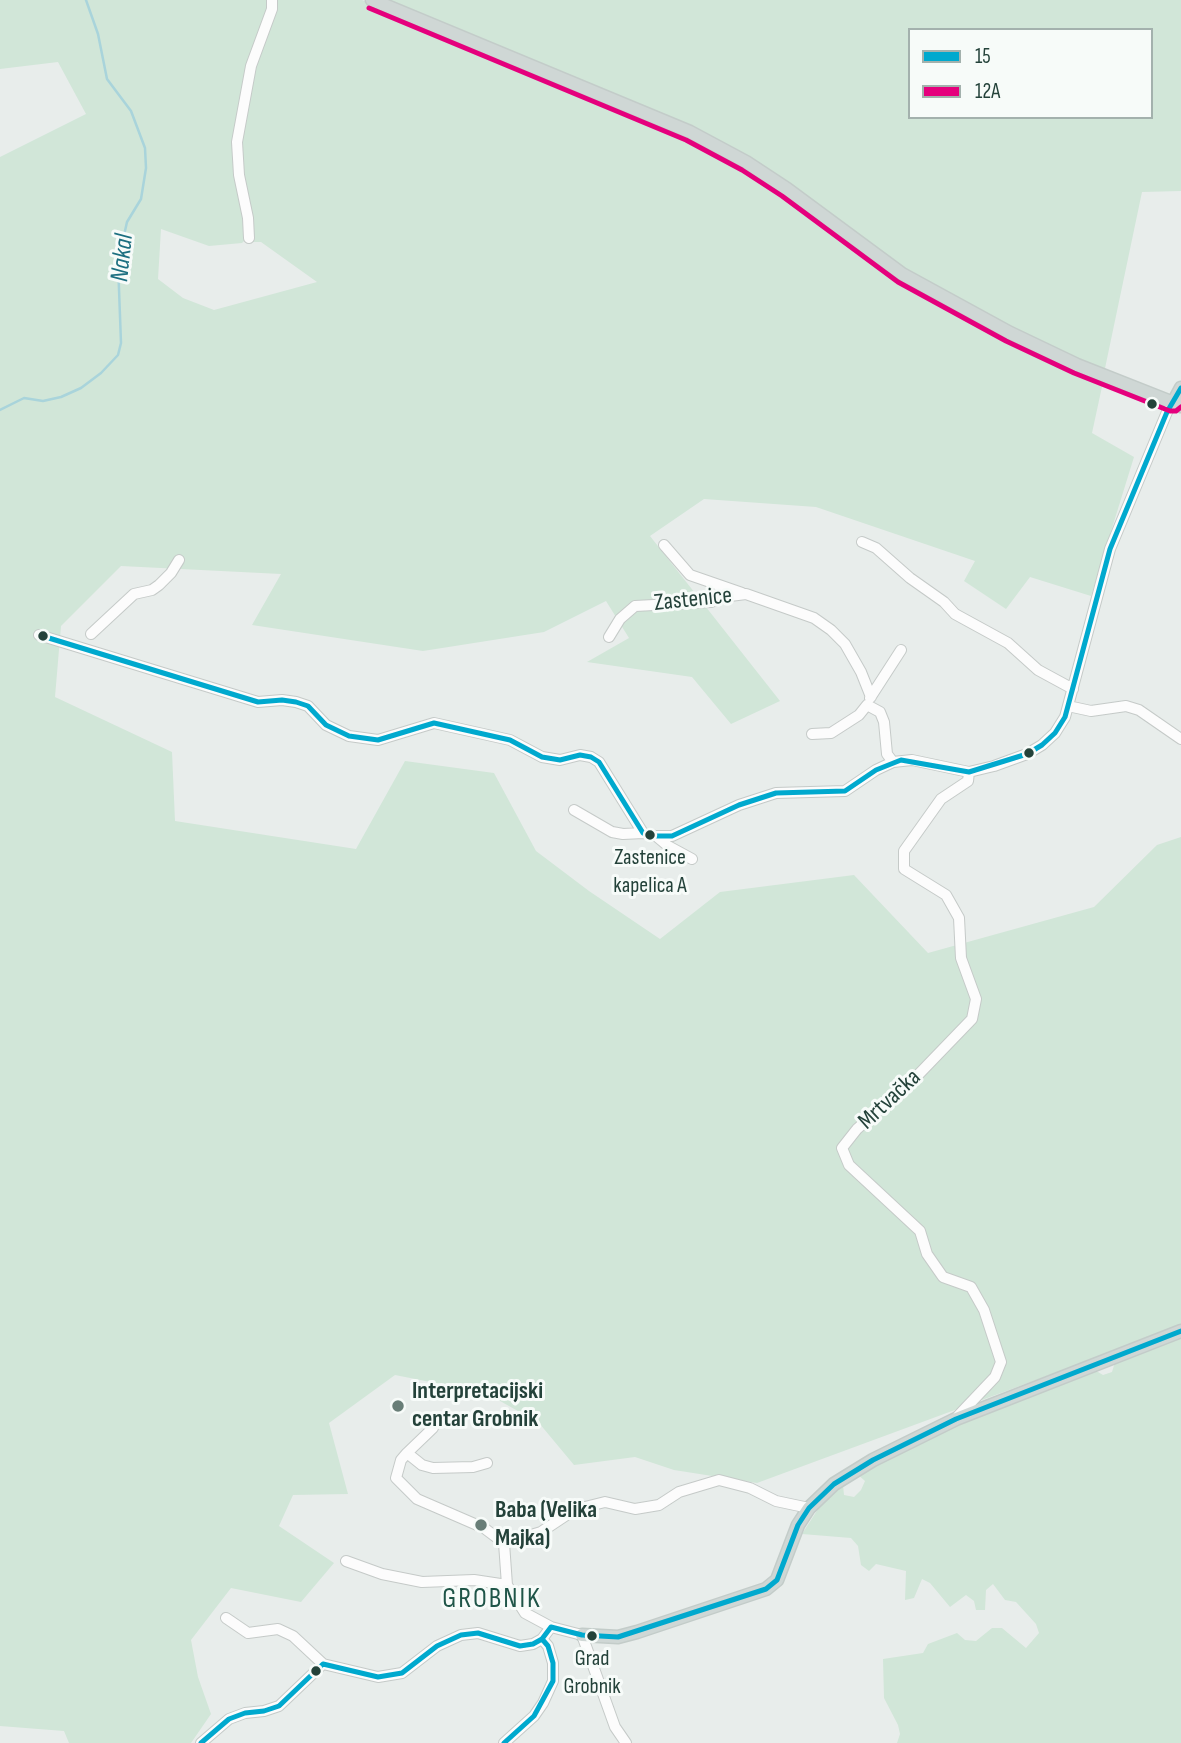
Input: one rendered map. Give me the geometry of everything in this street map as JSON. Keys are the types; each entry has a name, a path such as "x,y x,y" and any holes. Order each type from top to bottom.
{"main road":[{"path":"372,0 690,132 746,162 787,189 902,274 1032,344 1177,405 1181,388"},
{"path":"582,1635 618,1637 766,1589 778,1580 798,1525 809,1508 834,1484 873,1460 956,1419 1181,1331"}],"street":[{"path":"249,238 248,218 239,175 237,142 251,66 272,9 272,0"},
{"path":"574,810 612,832 672,836 739,805 776,793 845,791 876,769 893,762 912,760 969,772 1027,754 1042,745 1055,733 1068,706 1110,549 1167,412 1177,405"},
{"path":"862,542 876,548 910,578 944,602 955,614 1008,643 1038,670 1073,689"},
{"path":"664,545 690,575 746,594"},
{"path":"78,647 134,594 152,590 159,585 179,560"},
{"name":"Zastenice","path":"609,637 620,620 635,606 711,602 746,594 814,618 845,644 861,672 869,701 880,712 884,722 887,754 893,762"},
{"path":"91,634 94,651"},
{"path":"39,635 258,702 282,700 308,706 326,725 349,736 377,740 434,723 510,740 542,757 561,760 580,755 591,757 599,762 643,833"},
{"path":"812,733 831,733 859,715 901,650"},
{"path":"1068,706 1091,711 1126,706 1139,710 1181,739"},
{"name":"Mrtvačka","path":"956,1419 995,1377 1000,1362 984,1310 971,1287 943,1276 927,1254 920,1231 849,1165 842,1148 857,1129 917,1076 972,1019 976,999 961,958 959,918 946,895 904,869 904,851 942,799 968,780 969,772"},
{"path":"656,836 692,859"},
{"path":"433,1428 401,1460 396,1478 417,1499 484,1528 504,1543 507,1585 525,1613 551,1627 582,1635 615,1727 626,1743"},
{"path":"407,1453 422,1465 433,1468 473,1468 487,1463"},
{"path":"504,1543 541,1532 568,1514 585,1507 605,1502 635,1509 659,1505 679,1492 719,1480 750,1488 776,1501 809,1508"},
{"path":"345,1561 382,1574 422,1582 474,1580 507,1585"},
{"path":"226,1618 248,1633 278,1629 293,1636 323,1664 378,1677 402,1673 437,1646 461,1635 478,1633 520,1646 542,1639 551,1627"},
{"path":"504,1743 534,1716 553,1681 553,1663 548,1646 542,1639"},
{"path":"201,1743 229,1719 279,1706 323,1664"}],"green space":[{"path":"0,0 270,0 235,145 246,234 244,241 209,246 161,229 158,279 183,298 214,310 317,282 261,242 253,242 244,185 241,142 254,70 275,0 362,0 694,140 743,166 902,280 1037,352 1103,382 1092,433 1134,457 1091,596 1030,577 1006,609 964,581 975,561 816,507 704,499 650,536 780,701 731,724 692,677 587,662 629,638 606,601 544,632 423,651 252,625 281,574 121,566 61,626 55,697 172,752 175,821 356,849 405,761 494,773 536,851 660,939 720,892 854,875 928,953 1094,907 1157,845 1181,837 1181,1324 1177,1328 757,1483 674,1470 635,1457 574,1465 539,1423 486,1393 395,1375 329,1423 348,1494 293,1495 279,1526 334,1563 301,1602 231,1588 191,1640 198,1677 211,1714 191,1743 69,1743 64,1731 0,1726 0,157 86,114 58,62 0,69"},
{"path":"383,0 1181,0 1181,191 1142,192 1104,373 922,281 749,159"},
{"path":"1181,1335 1181,1743 897,1743 900,1734 898,1725 884,1698 883,1659 923,1653 928,1644 957,1633 965,1640 976,1641 992,1628 1002,1628 1026,1648 1039,1633 1036,1624 1016,1602 1005,1600 993,1584 986,1590 985,1610 976,1610 974,1601 966,1595 950,1607 930,1583 922,1579 914,1598 905,1600 906,1571 876,1564 869,1571 861,1565 858,1546 851,1538 802,1534 829,1492 843,1485 844,1495 854,1497 865,1481 857,1474 948,1429 1093,1369 1103,1375 1112,1372 1115,1362"}],"waterway":[{"name":"Nakal","path":"0,410 24,398 43,401 81,388 101,373 118,355 121,343 118,262 127,222 141,199 146,168 145,148 131,111 107,79 98,34 86,0"}],"transit line":[{"name":"12A","path":"369,8 686,140 742,170 782,196 898,282 1006,341 1074,373 1170,411 1181,407"},
{"name":"15","path":"39,635 258,702 296,702 308,706 326,725 349,736 378,740 434,723 510,740 542,757 560,760 580,755 591,757 599,762 643,833 656,836 672,836 739,805 776,793 845,791 876,770 901,760 969,772 1027,754 1055,733 1065,717 1110,549 1167,412 1181,388"},
{"name":"15","path":"201,1743 229,1719 279,1706 323,1664 378,1677 402,1673 437,1646 461,1635 478,1633 520,1646 542,1639 551,1627 582,1635 618,1637 766,1589 777,1580 798,1525 809,1508 834,1484 873,1460 956,1419 1181,1331"},
{"name":"15","path":"504,1743 534,1716 553,1681 553,1663 548,1646 542,1639"}],"place":[{"name":"Zastenice kapelica A","path":"650,835"},
{"name":"Interpretacijski centar Grobnik","path":"398,1406"},
{"name":"Baba (Velika Majka)","path":"481,1525"},
{"name":"Grad Grobnik","path":"592,1636"}],"district":[{"name":"GROBNIK","path":"492,1600"}]}
